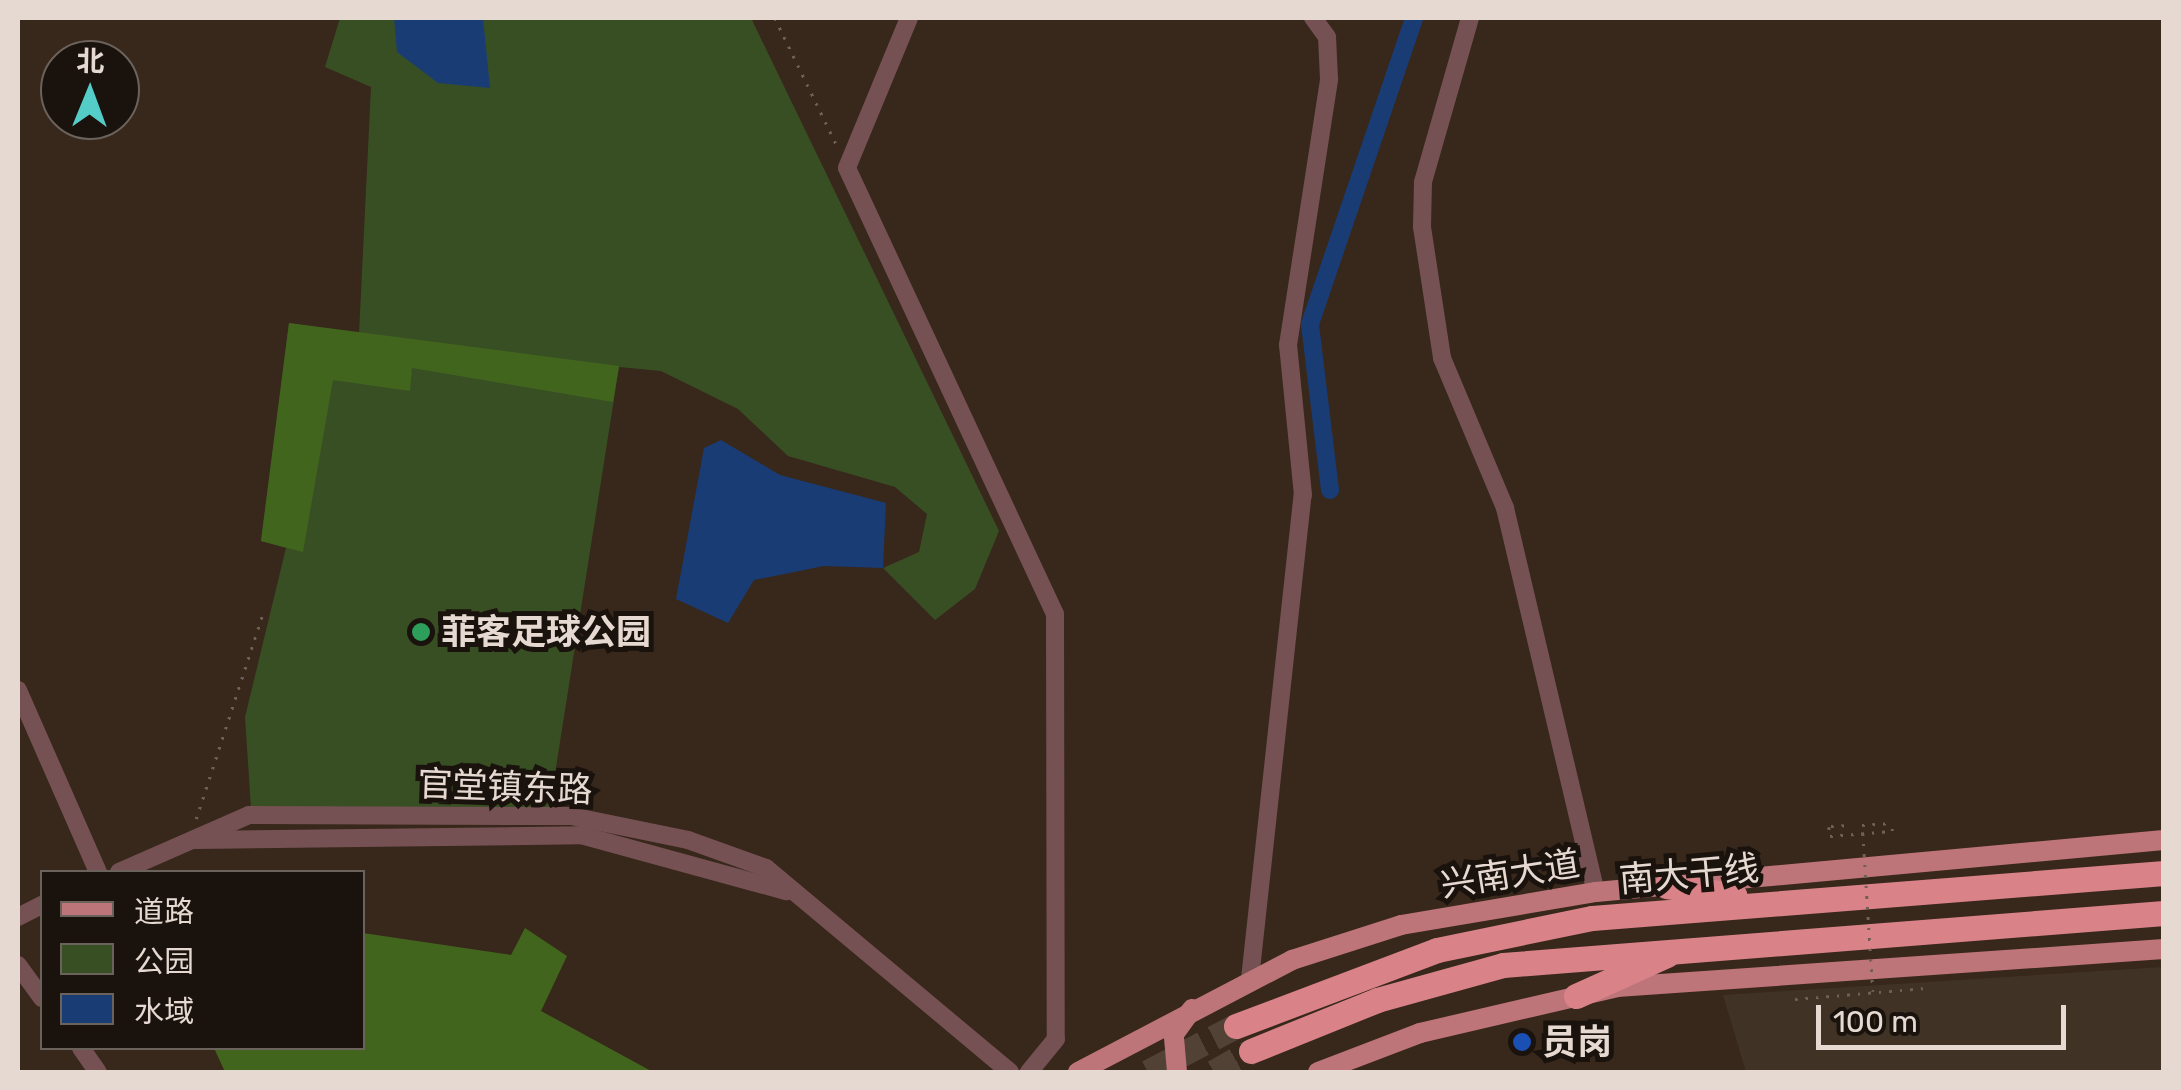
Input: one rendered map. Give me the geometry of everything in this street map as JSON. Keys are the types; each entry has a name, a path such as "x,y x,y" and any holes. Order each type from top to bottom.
{"highway":[{"name":"南大干线","path":"1236,1026 1498,933 1784,902 2164,873"},
{"path":"1666,886 1784,902"},
{"name":"南大干线","path":"1252,1051 1377,1000 1503,965 1685,947 2164,913"},
{"path":"1576,996 1685,947"}],"main road":[{"name":"兴南大道","path":"1078,1072 1250,979 1400,925 1596,892 2164,840"},
{"path":"1318,1072 1420,1033 1576,996 2164,948"},
{"path":"1178,1072 1174,1034 1193,1007"}],"street":[{"path":"909,18 847,168 1055,614 1056,1039 1029,1072"},
{"path":"1250,979 1303,495 1288,345 1330,79 1326,37 1313,18"},
{"path":"1470,18 1423,182 1422,227 1442,358 1505,508 1596,892"},
{"path":"18,690 97,870"},
{"name":"官堂镇东路","path":"124,870 249,815 571,816 742,856 801,896 1010,1072"},
{"path":"18,966 40,995"},
{"path":"83,1050 98,1072"}],"path":[{"path":"775,18 847,168"},
{"path":"195,840 264,610"},
{"path":"1852,825 1829,826 1830,836 1892,831 1892,823 1862,825"},
{"path":"1863,833 1873,992"},
{"path":"1795,999 1925,988"}],"shaded area":[{"path":"2163,967 2163,1072 1746,1072 1723,995"}],"green space":[{"path":"340,18 751,18 999,531 975,589 935,620 883,568 919,552 927,514 895,487 788,456 738,409 661,371 619,367 549,812 251,808 245,717 286,548 261,541 289,323 359,334 371,87 325,67"},
{"path":"289,323 619,366 613,402 412,368 410,391 333,380 303,552 261,541"},
{"path":"525,928 567,956 541,1011 653,1072 225,1072 215,1050 365,1050 365,933 511,955"}],"water":[{"path":"394,18 483,18 490,88 438,83 397,52"},
{"path":"721,440 780,475 886,503 883,568 824,566 754,580 728,623 676,599 704,448"}],"waterway":[{"path":"1330,490 1310,324 1414,18"}],"tunnel":[{"path":"1148,1072 1236,1026"},
{"path":"1214,1072 1251,1051"}],"place":[{"name":"菲客足球公园","path":"421,632"},
{"name":"员岗","path":"1522,1042"}]}
